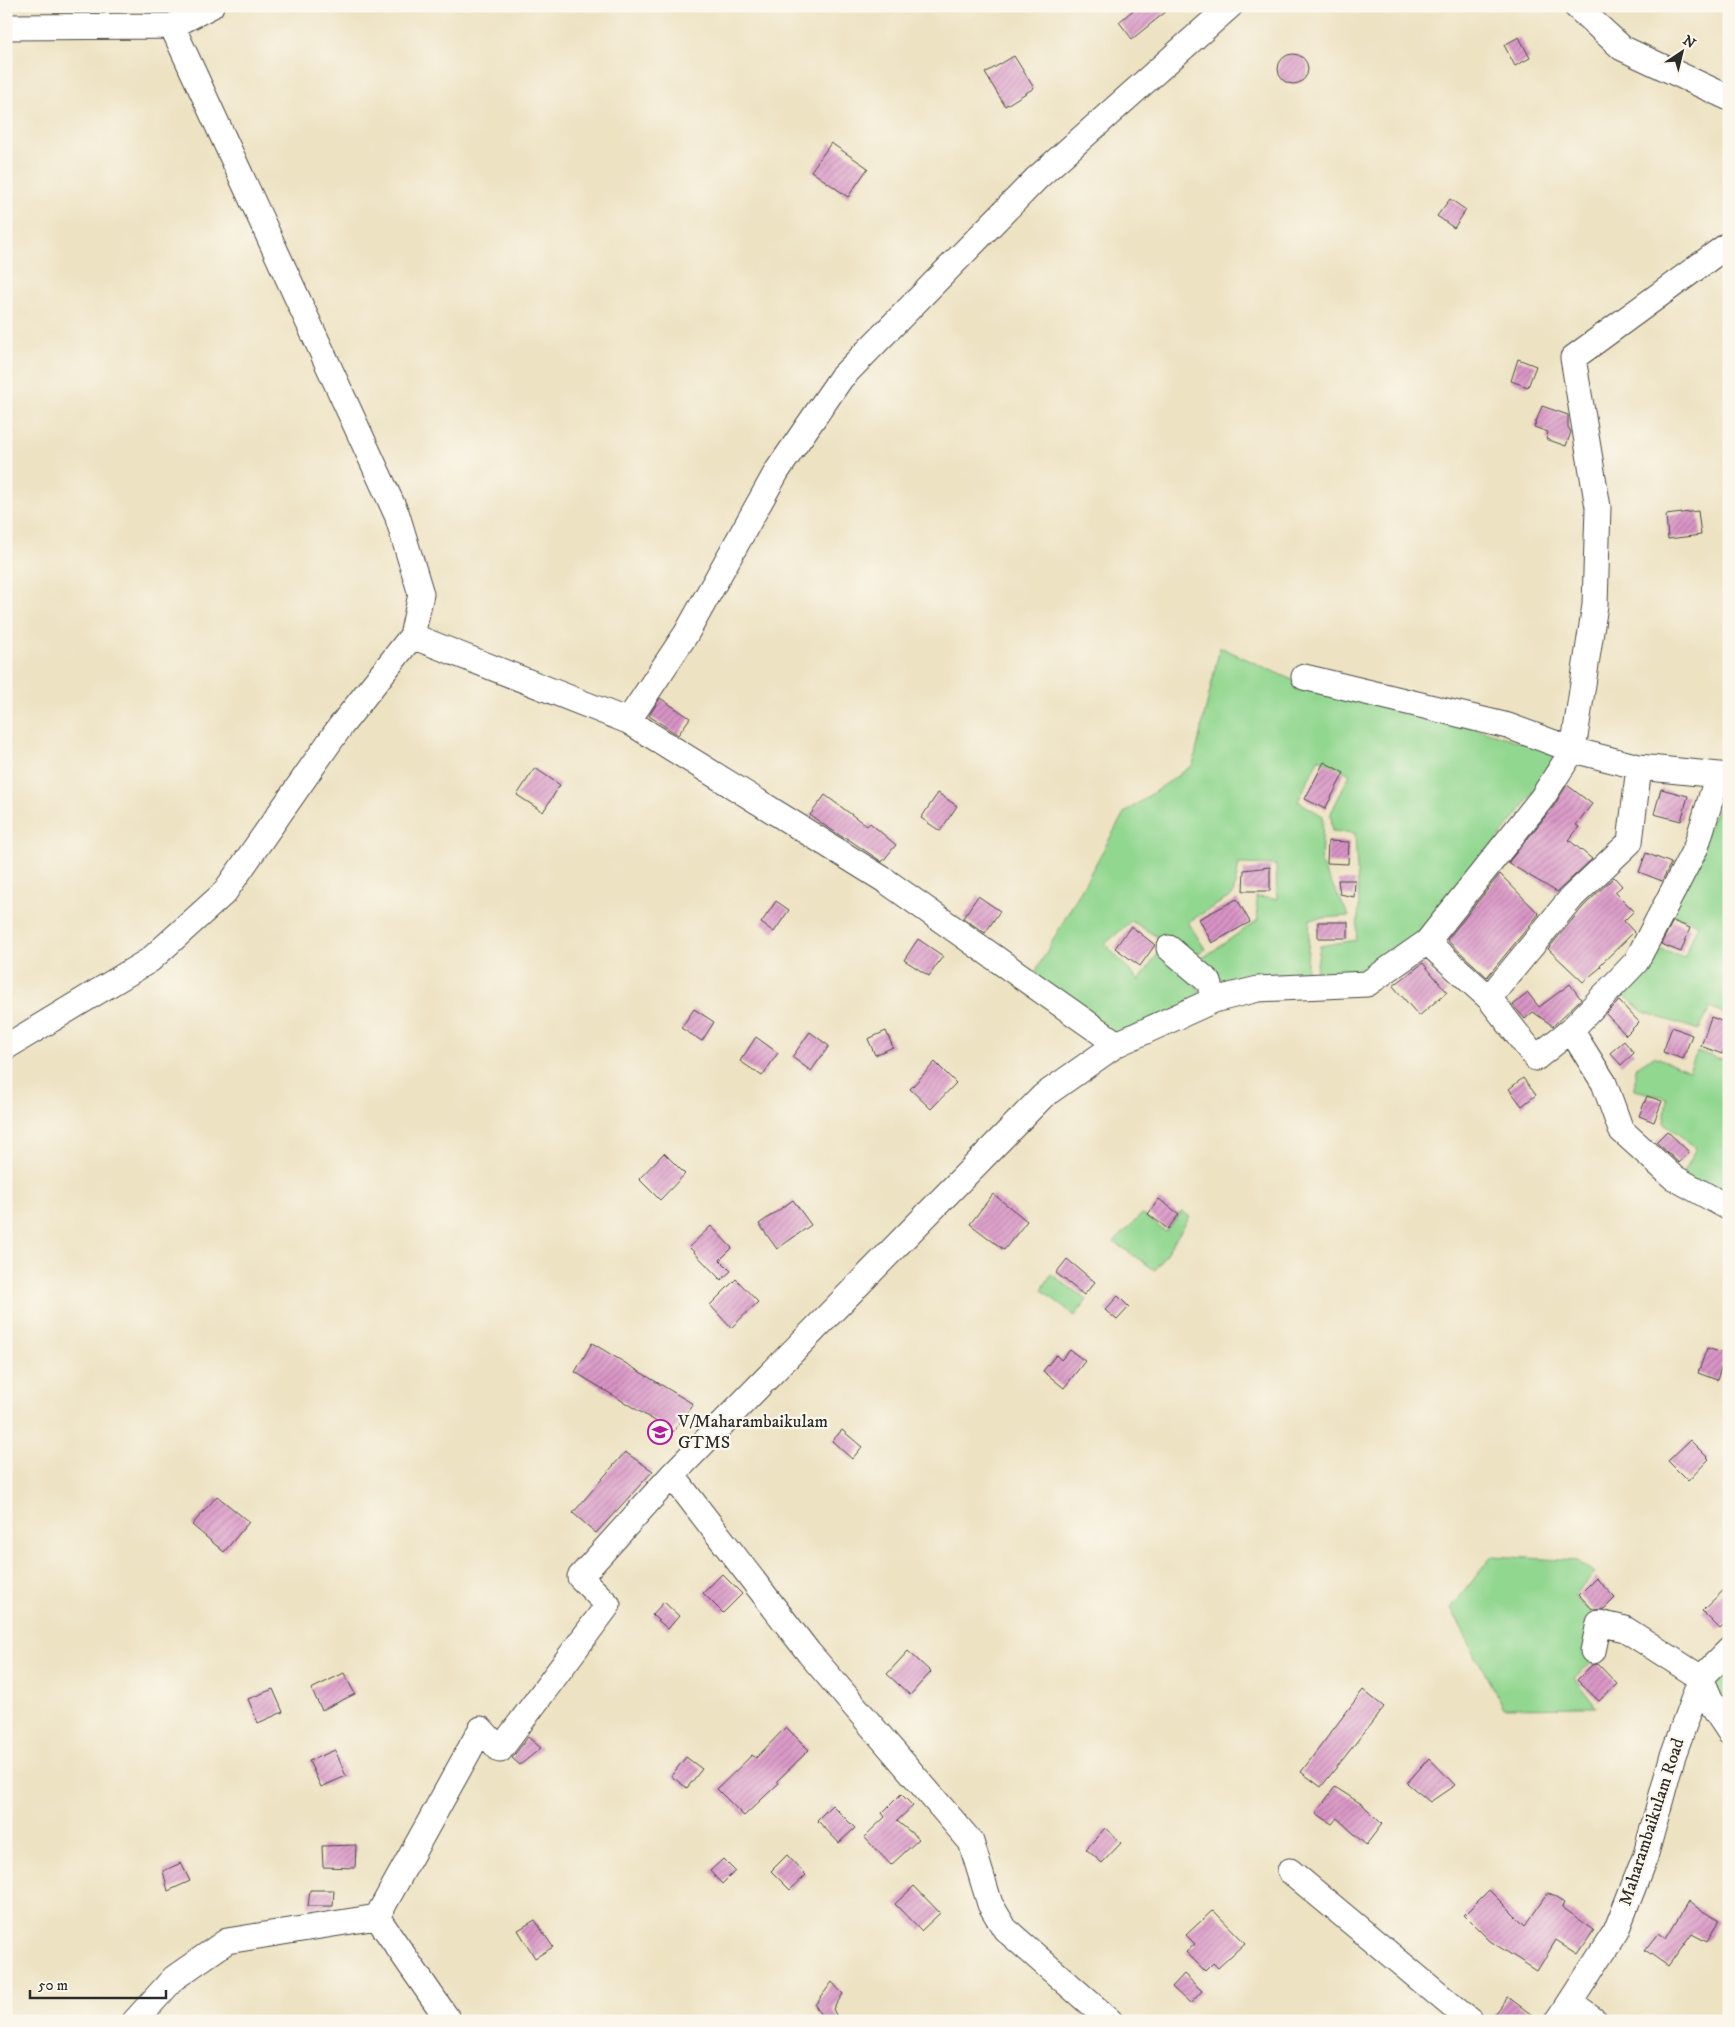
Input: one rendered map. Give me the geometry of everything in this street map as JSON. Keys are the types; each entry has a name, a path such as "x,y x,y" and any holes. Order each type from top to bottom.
{"street":[{"path":"6,27 172,26 211,6"},
{"path":"628,721 686,634 776,471 842,378 1037,178 1230,6"},
{"path":"1576,6 1622,48 1729,98"},
{"path":"6,1048 150,960 224,893 340,727 412,636 421,594 397,515 172,26"},
{"path":"377,1917 481,1729 500,1750 608,1605 580,1577 672,1475 1043,1096 1117,1044 1214,1000 1258,989 1367,984 1428,942 1542,798 1573,750 1596,605 1598,507 1573,358 1729,244"},
{"path":"412,636 628,721 886,880 1117,1044"},
{"path":"1304,677 1508,726 1573,750 1639,767 1724,776 1696,847 1636,962 1571,1030 1536,1058 1489,998 1428,942"},
{"path":"1489,998 1572,897 1630,842 1639,767"},
{"path":"1169,948 1209,982 1214,1000"},
{"path":"1571,1030 1604,1084 1621,1130 1673,1177 1729,1208"},
{"path":"672,1475 809,1653 971,1842 990,1904 1005,1929 1110,2021"},
{"path":"1593,1651 1599,1623 1625,1630 1701,1678 1715,1710 1729,1731"},
{"name":"Maharambaikulam Road","path":"1564,2012 1616,1931 1645,1857 1672,1758 1701,1678 1729,1650"},
{"path":"1290,1871 1470,2021"},
{"path":"135,2021 174,1978 227,1941 377,1917"},
{"path":"377,1917 449,2021"},
{"path":"1564,2012 1595,2021"}],"green space":[{"path":"1220,647 1301,684 1462,724 1562,755 1424,938 1367,975 1315,977 1320,946 1356,940 1359,907 1355,833 1332,831 1331,813 1350,774 1319,758 1298,801 1323,816 1321,864 1349,916 1310,919 1306,978 1219,996 1214,980 1201,959 1258,920 1256,897 1277,899 1276,865 1239,864 1233,895 1188,922 1205,949 1191,957 1131,921 1105,944 1139,981 1161,949 1208,999 1120,1038 1033,976 1124,813 1193,765"},
{"path":"1729,782 1729,1016 1710,1008 1699,1030 1643,1012 1624,995 1651,946 1684,958 1698,924 1669,913"},
{"path":"1697,1052 1729,1061 1729,1202 1682,1174 1696,1148 1664,1123 1667,1098 1635,1090 1635,1068 1654,1056 1689,1071"},
{"path":"1182,1211 1190,1217 1155,1270 1114,1242 1142,1214 1166,1232"},
{"path":"1051,1274 1087,1300 1075,1316 1042,1290"},
{"path":"1492,1556 1578,1561 1594,1574 1574,1596 1595,1617 1593,1661 1574,1678 1596,1707 1503,1708 1451,1608"},
{"path":"1729,1653 1729,1727 1704,1678"}],"building":[{"path":"1138,6 1173,6 1132,39 1119,22"},
{"path":"1519,37 1530,58 1515,66 1504,45"},
{"path":"1293,54 1304,58 1308,69 1304,80 1293,84 1282,80 1278,69 1282,58"},
{"path":"1014,56 1034,88 1005,106 985,73"},
{"path":"831,143 868,168 848,197 811,171"},
{"path":"1450,199 1466,210 1454,228 1437,216"},
{"path":"1518,359 1536,366 1528,387 1511,381"},
{"path":"1542,406 1568,415 1568,427 1571,432 1566,446 1546,439 1548,432 1534,427"},
{"path":"1698,511 1701,535 1668,539 1666,515"},
{"path":"660,698 690,718 678,735 649,716"},
{"path":"1324,762 1344,773 1325,809 1305,799"},
{"path":"535,768 560,785 543,812 517,795"},
{"path":"1567,785 1592,804 1576,825 1579,827 1569,840 1592,859 1557,892 1508,863 1553,807"},
{"path":"1661,789 1688,796 1681,821 1654,814"},
{"path":"938,793 957,806 940,831 921,818"},
{"path":"825,795 867,826 870,823 896,845 882,862 810,815"},
{"path":"1328,841 1349,842 1348,864 1327,863"},
{"path":"1646,853 1671,863 1662,881 1639,872"},
{"path":"1270,867 1270,891 1243,891 1244,870"},
{"path":"1500,874 1539,914 1487,977 1447,940"},
{"path":"1614,877 1622,886 1615,892 1634,911 1624,921 1634,932 1600,965 1601,967 1583,982 1548,949 1583,907"},
{"path":"1338,880 1355,880 1354,897 1340,894"},
{"path":"978,896 1000,911 985,933 963,918"},
{"path":"1237,899 1250,922 1212,943 1199,919"},
{"path":"776,901 789,910 774,932 761,923"},
{"path":"1673,921 1690,928 1681,952 1661,944"},
{"path":"1318,922 1348,922 1348,938 1318,938"},
{"path":"1131,926 1155,945 1140,966 1115,948"},
{"path":"918,939 943,956 929,976 904,960"},
{"path":"1423,963 1447,992 1419,1016 1393,986"},
{"path":"1570,984 1581,999 1553,1026 1533,1012 1525,1019 1513,1005 1528,993 1539,1007"},
{"path":"1619,1001 1639,1022 1626,1035 1606,1014"},
{"path":"694,1009 714,1022 702,1041 681,1028"},
{"path":"1711,1017 1729,1024 1729,1037 1722,1054 1701,1046"},
{"path":"1672,1027 1692,1035 1683,1059 1663,1052"},
{"path":"886,1031 893,1047 875,1055 868,1039"},
{"path":"810,1032 829,1046 811,1071 792,1057"},
{"path":"756,1037 778,1053 762,1076 740,1061"},
{"path":"1624,1041 1634,1053 1621,1065 1610,1053"},
{"path":"935,1062 956,1083 931,1109 910,1089"},
{"path":"1523,1078 1536,1095 1522,1106 1509,1089"},
{"path":"1647,1096 1662,1101 1654,1122 1639,1116"},
{"path":"1667,1131 1689,1152 1679,1163 1656,1142"},
{"path":"664,1153 685,1174 660,1200 639,1179"},
{"path":"993,1194 1027,1221 1004,1250 970,1224"},
{"path":"1159,1199 1179,1214 1168,1229 1148,1214"},
{"path":"793,1200 811,1225 777,1249 759,1224"},
{"path":"711,1226 732,1248 720,1260 731,1271 721,1280 689,1247"},
{"path":"1067,1259 1095,1282 1084,1295 1056,1273"},
{"path":"736,1279 758,1302 731,1328 710,1305"},
{"path":"1118,1296 1129,1307 1117,1320 1105,1310"},
{"path":"592,1343 693,1404 673,1432 575,1372"},
{"path":"1707,1348 1726,1354 1717,1380 1698,1373"},
{"path":"1070,1350 1085,1361 1064,1388 1043,1371 1056,1355 1061,1360"},
{"path":"842,1430 862,1447 852,1459 832,1441"},
{"path":"1690,1440 1709,1459 1688,1481 1668,1461"},
{"path":"625,1452 653,1471 596,1533 573,1513"},
{"path":"217,1496 249,1522 224,1552 192,1525"},
{"path":"722,1574 742,1594 723,1613 703,1593"},
{"path":"1596,1578 1615,1598 1604,1609 1593,1610 1579,1595"},
{"path":"1729,1585 1729,1620 1720,1629 1702,1611"},
{"path":"664,1602 679,1616 668,1629 652,1615"},
{"path":"908,1651 931,1672 910,1695 887,1674"},
{"path":"1598,1664 1617,1684 1599,1701 1577,1680 1592,1665"},
{"path":"344,1673 355,1694 322,1710 311,1689"},
{"path":"273,1689 283,1712 258,1723 248,1699"},
{"path":"1363,1690 1384,1707 1321,1787 1301,1772"},
{"path":"786,1727 809,1750 777,1781 779,1783 744,1816 717,1789 752,1755 756,1758"},
{"path":"528,1737 541,1748 520,1765 512,1758"},
{"path":"335,1750 346,1776 321,1787 309,1761"},
{"path":"686,1757 702,1769 687,1788 671,1776"},
{"path":"1429,1758 1455,1785 1430,1802 1407,1783"},
{"path":"1335,1787 1363,1805 1382,1824 1366,1845 1337,1818 1332,1824 1316,1813"},
{"path":"901,1794 913,1806 897,1821 919,1839 891,1865 864,1837 885,1817 882,1813"},
{"path":"832,1805 855,1828 839,1843 817,1820"},
{"path":"1105,1828 1121,1843 1102,1863 1086,1849"},
{"path":"356,1845 355,1868 323,1867 322,1846"},
{"path":"787,1855 806,1875 790,1890 771,1871"},
{"path":"723,1859 735,1871 722,1884 710,1871"},
{"path":"181,1863 190,1881 168,1891 163,1871"},
{"path":"914,1886 940,1913 921,1931 895,1904"},
{"path":"310,1890 334,1890 333,1906 308,1906"},
{"path":"1489,1890 1525,1926 1548,1893 1564,1903 1562,1907 1594,1930 1578,1954 1556,1940 1537,1971 1490,1941 1464,1915"},
{"path":"1688,1902 1719,1921 1707,1941 1692,1933 1668,1966 1645,1950 1658,1933 1666,1939"},
{"path":"1213,1910 1245,1943 1218,1968 1213,1963 1205,1971 1186,1952 1195,1944 1186,1935"},
{"path":"535,1920 553,1947 535,1958 518,1930"},
{"path":"1184,1974 1202,1991 1190,2004 1172,1987"},
{"path":"832,1982 843,1994 833,2009 839,2021 824,2021 815,2005"},
{"path":"1508,1997 1540,2021 1490,2021"}],"place":[{"name":"V/Maharambaikulam GTMS","path":"660,1432"}]}
